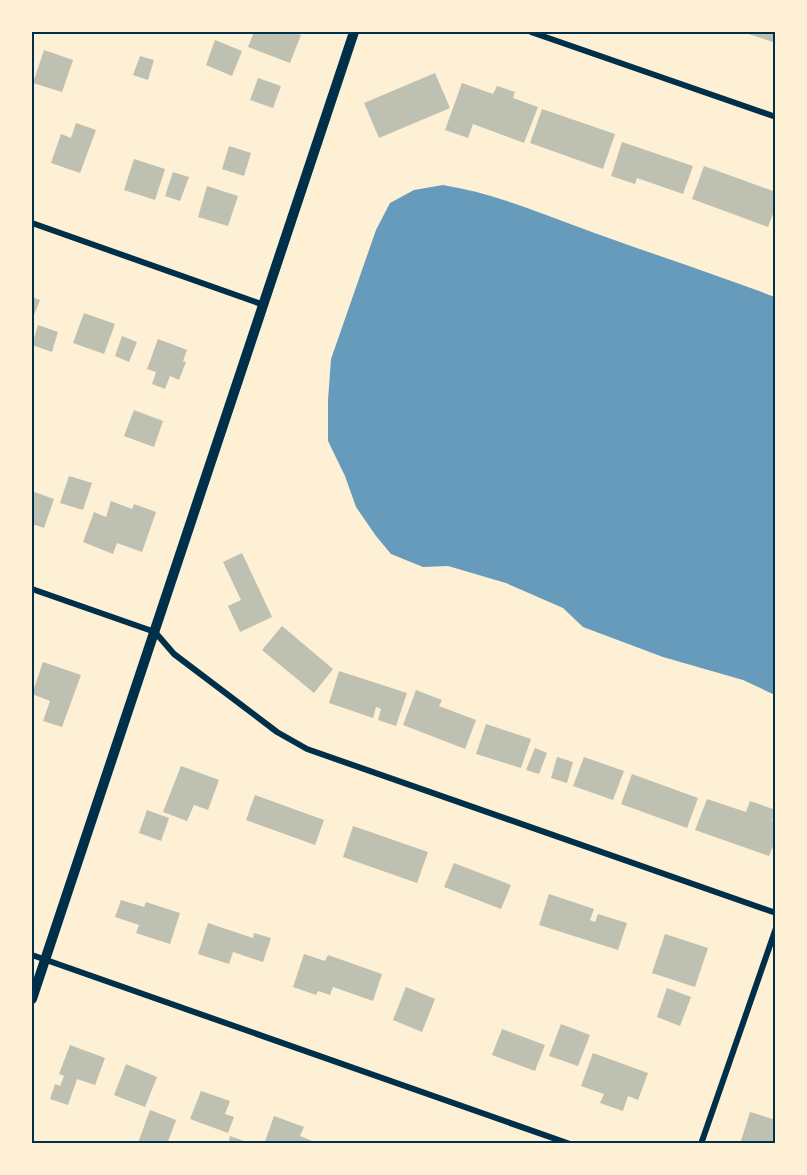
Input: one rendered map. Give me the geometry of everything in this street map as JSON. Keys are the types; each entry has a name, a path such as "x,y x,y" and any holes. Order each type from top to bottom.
{"street":[{"path":"32,999 354,32"},
{"path":"531,32 776,117"},
{"path":"32,223 264,305"},
{"path":"32,589 155,632 174,654 277,732 308,749 776,913"},
{"path":"701,1143 776,928"},
{"path":"32,955 570,1143"}],"water":[{"path":"443,185 509,202 775,297 775,695 743,680 663,657 583,627 563,608 506,583 448,566 423,567 391,554 356,507 345,476 328,441 331,359 376,230 390,203 414,190"}],"building":[{"path":"254,32 292,32 301,35 290,63 248,47"},
{"path":"742,32 776,32 776,43"},
{"path":"215,40 242,51 232,76 206,65"},
{"path":"44,50 73,60 62,92 33,83"},
{"path":"140,56 154,60 148,80 133,75"},
{"path":"435,73 450,108 379,138 364,103"},
{"path":"258,78 281,86 273,108 250,100"},
{"path":"462,83 493,94 497,86 515,92 513,98 538,107 524,143 473,124 468,138 445,130"},
{"path":"542,109 615,134 603,169 530,143"},
{"path":"76,123 96,130 80,173 51,163 61,134 71,138"},
{"path":"622,142 693,166 683,194 637,178 635,184 611,176"},
{"path":"229,146 251,153 244,176 222,169"},
{"path":"134,159 165,169 155,200 124,190"},
{"path":"704,166 776,192 776,206 768,227 692,199"},
{"path":"173,172 189,177 180,201 165,196"},
{"path":"207,186 238,196 228,226 198,217"},
{"path":"32,297 40,300 32,320"},
{"path":"84,313 115,324 104,354 73,343"},
{"path":"38,325 58,332 52,352 32,345"},
{"path":"122,336 137,342 129,362 115,356"},
{"path":"158,339 187,350 183,361 186,362 179,380 170,376 165,389 152,384 156,372 147,369"},
{"path":"134,410 163,421 154,447 124,436"},
{"path":"69,476 92,483 83,510 60,503"},
{"path":"32,491 54,499 44,528 32,524"},
{"path":"111,501 132,509 134,504 156,512 142,552 117,543 113,554 83,542 94,512 106,517"},
{"path":"242,553 272,617 240,632 228,606 241,600 223,562"},
{"path":"282,626 333,669 314,693 262,650"},
{"path":"43,662 81,675 62,727 43,721 50,701 32,694"},
{"path":"339,671 407,693 396,726 378,720 381,709 376,707 373,718 329,703"},
{"path":"416,690 442,700 439,706 476,720 465,749 403,725"},
{"path":"486,724 531,739 521,768 476,754"},
{"path":"535,748 547,753 539,774 526,770"},
{"path":"557,757 573,762 567,783 551,778"},
{"path":"584,757 624,771 613,800 573,786"},
{"path":"181,766 219,780 208,810 194,805 187,821 163,812"},
{"path":"632,774 698,798 687,828 621,804"},
{"path":"255,795 324,820 315,845 246,820"},
{"path":"707,799 746,812 750,801 776,810 772,821 776,822 776,839 769,856 695,830"},
{"path":"147,810 169,818 161,841 139,833"},
{"path":"353,826 428,852 417,883 343,857"},
{"path":"454,863 511,885 501,909 444,887"},
{"path":"549,894 594,909 590,920 595,922 598,914 627,923 618,950 539,925"},
{"path":"121,900 144,907 146,902 180,913 170,944 136,933 139,925 115,917"},
{"path":"208,923 253,938 254,933 271,938 263,962 233,952 229,964 198,954"},
{"path":"665,934 708,948 695,987 652,973"},
{"path":"304,954 325,961 328,955 382,974 373,1001 333,987 330,995 318,991 316,995 293,987"},
{"path":"406,987 435,999 422,1032 393,1020"},
{"path":"667,988 691,997 680,1026 657,1017"},
{"path":"561,1024 590,1035 578,1066 549,1056"},
{"path":"502,1029 545,1045 535,1071 492,1055"},
{"path":"70,1045 105,1058 95,1085 77,1079 68,1105 50,1099 55,1084 60,1086 64,1076 59,1074"},
{"path":"593,1053 648,1073 638,1100 628,1096 623,1111 600,1103 604,1094 581,1086"},
{"path":"126,1064 157,1077 145,1107 114,1095"},
{"path":"201,1091 230,1101 225,1114 234,1117 228,1133 190,1119"},
{"path":"150,1110 176,1120 167,1144 138,1143"},
{"path":"750,1112 776,1120 776,1144 740,1144"},
{"path":"274,1116 304,1127 300,1136 320,1144 264,1144"},
{"path":"230,1136 250,1143 250,1144 228,1144"}]}
